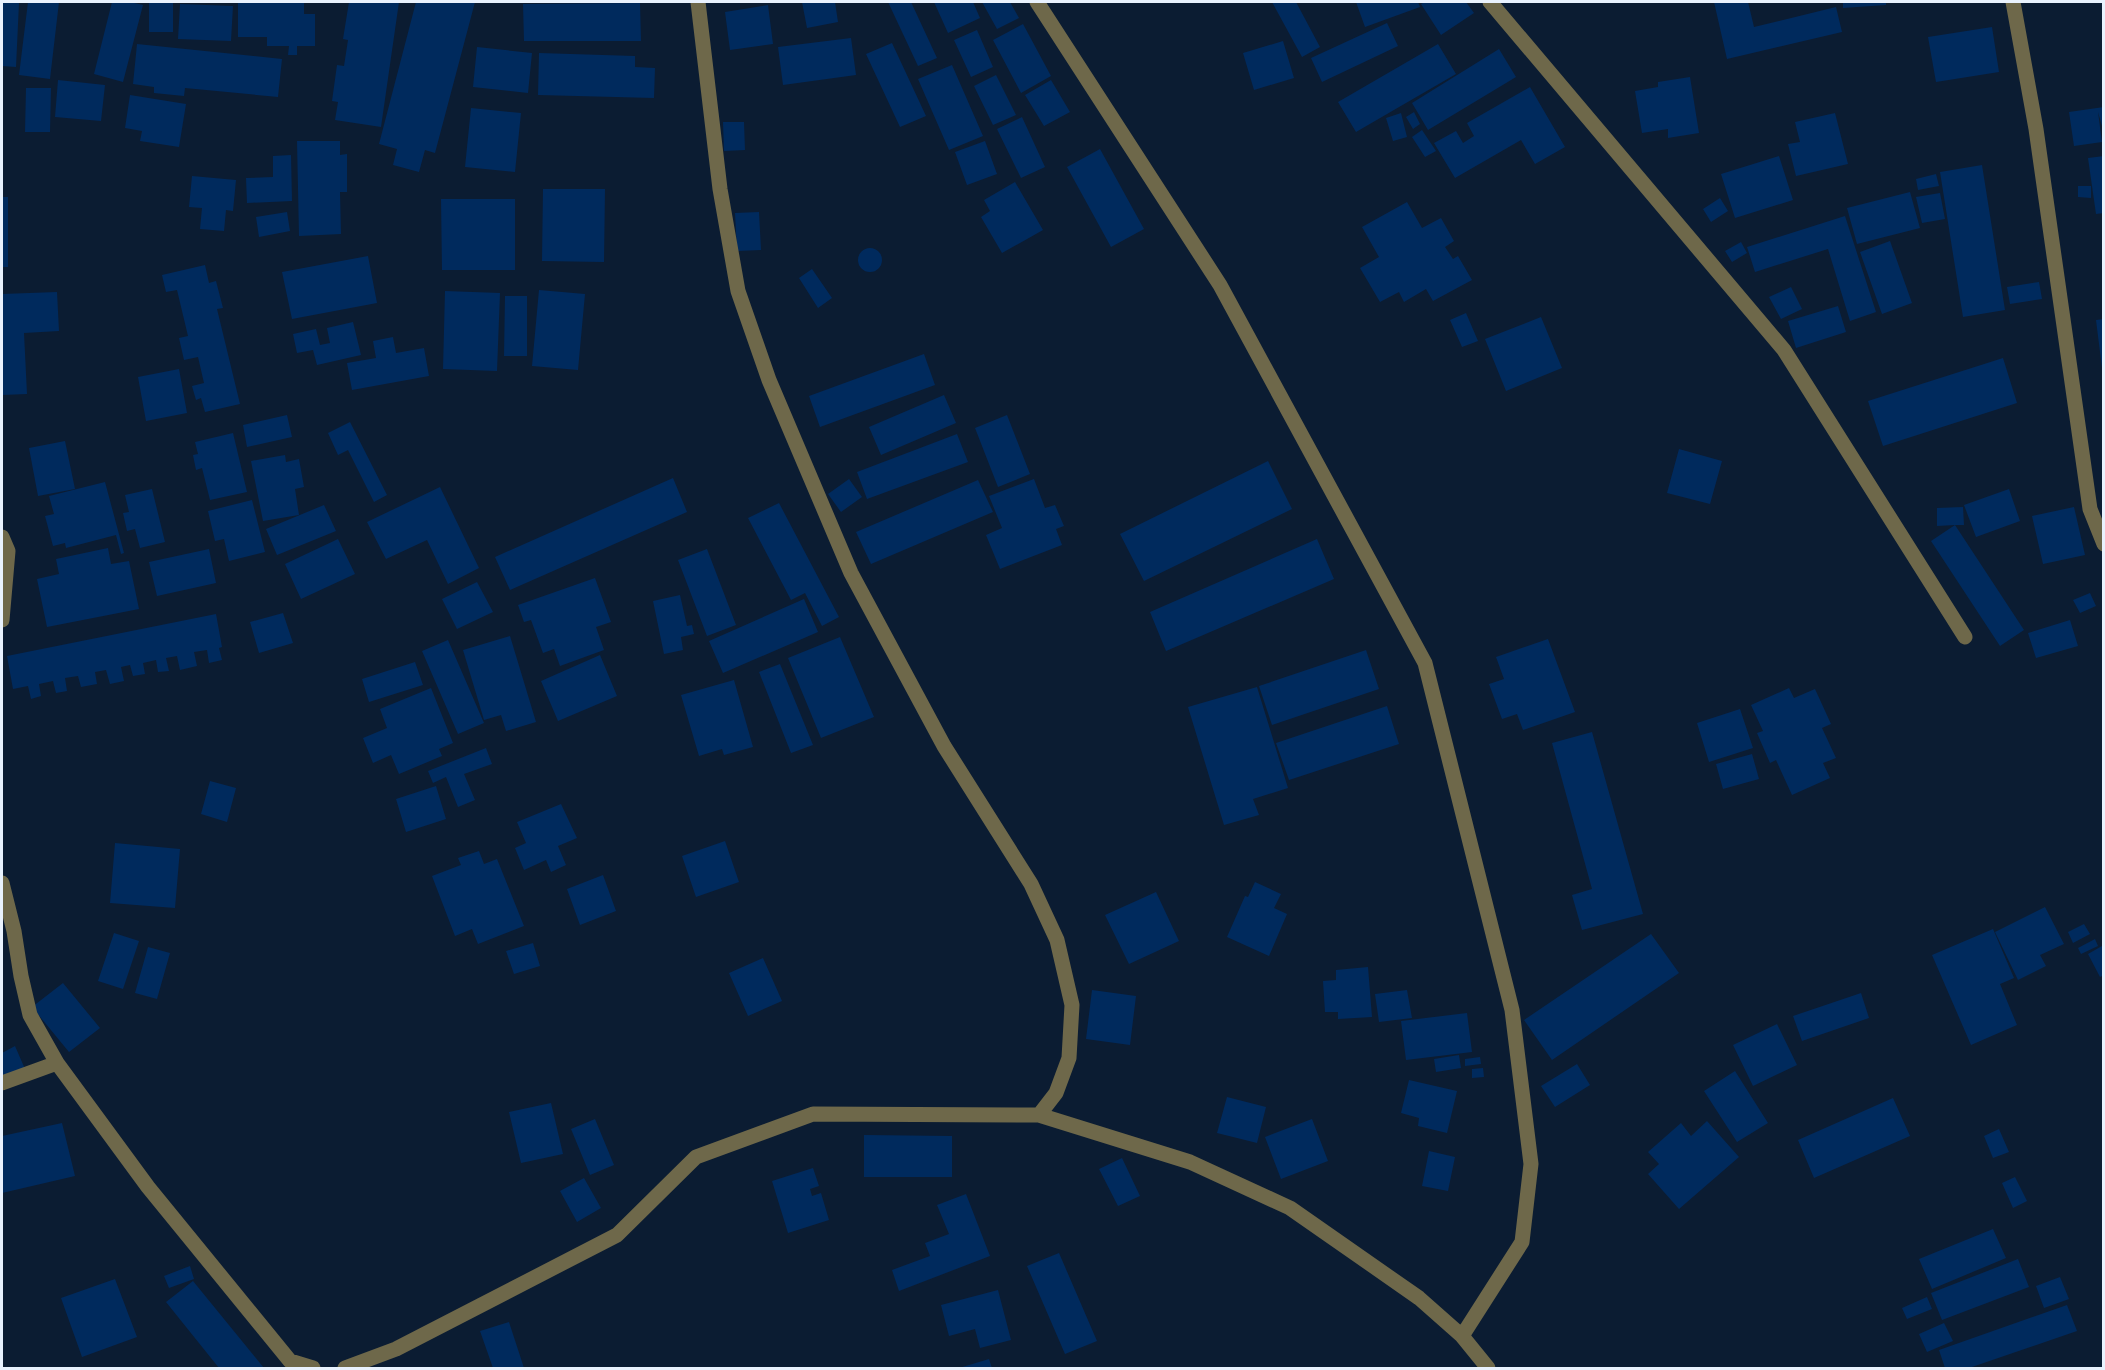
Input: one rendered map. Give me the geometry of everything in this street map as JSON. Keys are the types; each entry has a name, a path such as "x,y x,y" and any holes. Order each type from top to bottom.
{"street":[{"path":"698,2 720,189 738,291 769,380 851,573 944,746 1031,884 1057,940 1072,1005 1069,1058 1056,1093 1039,1115"},
{"path":"1036,2 1220,285 1425,663 1512,1010 1531,1164 1522,1242 1462,1336"},
{"path":"1490,2 1784,350 1965,637"},
{"path":"2013,2 2036,129 2090,509 2103,544"},
{"path":"2,537 8,551 2,620"},
{"path":"2,883 30,1015 57,1063 148,1187 290,1361 313,1368"},
{"path":"2,1083 57,1063"},
{"path":"345,1368 396,1349 617,1235 696,1157 813,1113 1039,1115 1190,1162 1290,1208 1419,1298 1462,1336 1488,1368"}],"building":[{"path":"28,2 59,2 50,79 19,75"},
{"path":"112,2 143,5 123,82 94,74"},
{"path":"149,2 173,2 173,32 149,32"},
{"path":"238,2 304,2 304,14 315,14 315,46 297,46 297,55 288,55 289,46 267,46 267,37 238,37"},
{"path":"349,2 399,2 381,127 335,120 338,102 332,101 337,65 344,66 348,40 343,39"},
{"path":"416,2 475,2 435,153 425,150 419,172 393,165 397,149 379,144"},
{"path":"802,2 835,2 838,22 807,28"},
{"path":"888,2 911,2 937,58 918,66"},
{"path":"934,2 973,2 980,18 948,33"},
{"path":"982,2 1010,2 1019,18 997,29"},
{"path":"1272,2 1296,2 1320,47 1302,57"},
{"path":"1356,2 1418,2 1420,7 1365,27"},
{"path":"1425,2 1466,2 1474,13 1441,35 1421,4"},
{"path":"1714,2 1748,2 1754,27 1836,7 1842,32 1727,59"},
{"path":"1843,2 1886,2 1886,5 1843,8"},
{"path":"2,3 19,3 16,67 2,66"},
{"path":"640,3 641,41 524,41 523,4"},
{"path":"180,4 233,6 231,41 178,39"},
{"path":"768,5 773,44 730,50 725,12"},
{"path":"1387,23 1398,46 1322,82 1311,58"},
{"path":"1023,24 1051,76 1021,93 993,40"},
{"path":"1992,27 1999,72 1936,82 1928,37"},
{"path":"977,30 993,67 971,77 954,40"},
{"path":"851,38 856,75 783,85 778,47"},
{"path":"1283,41 1294,78 1254,90 1243,53"},
{"path":"892,43 926,116 900,127 866,54"},
{"path":"137,44 282,59 278,97 185,88 184,96 154,93 154,87 133,84"},
{"path":"1438,44 1456,74 1356,132 1338,102"},
{"path":"477,47 532,53 528,93 473,87"},
{"path":"1499,49 1516,77 1428,130 1412,103"},
{"path":"539,53 635,56 635,67 655,68 654,98 538,95"},
{"path":"952,65 983,136 949,150 918,79"},
{"path":"996,75 1016,115 993,125 974,86"},
{"path":"1690,77 1699,133 1668,138 1668,129 1642,133 1635,91 1658,87 1658,82"},
{"path":"58,80 105,85 101,121 55,117"},
{"path":"1051,80 1070,112 1044,126 1025,95"},
{"path":"1530,87 1565,147 1535,164 1521,140 1455,178 1434,143 1456,131 1463,143 1474,136 1467,123"},
{"path":"26,88 51,88 50,132 25,132"},
{"path":"130,95 186,104 179,147 140,141 142,131 125,128"},
{"path":"2104,107 2104,133 2098,112 2102,142 2074,146 2069,112"},
{"path":"471,108 521,113 515,172 465,167"},
{"path":"1414,112 1420,124 1413,129 1406,117"},
{"path":"1401,113 1407,137 1393,141 1386,118"},
{"path":"1835,113 1848,164 1796,176 1788,144 1800,142 1795,122"},
{"path":"1022,117 1045,167 1021,178 997,129"},
{"path":"723,122 744,122 745,150 724,151"},
{"path":"1422,130 1436,151 1425,157 1412,137"},
{"path":"297,141 340,141 340,155 347,154 347,192 340,192 341,234 299,236"},
{"path":"985,141 997,174 967,185 955,152"},
{"path":"1100,149 1144,229 1111,247 1067,167"},
{"path":"291,155 292,201 247,203 246,178 273,177 273,156"},
{"path":"1779,156 1793,200 1735,218 1721,174"},
{"path":"2104,156 2104,213 2096,214 2088,158"},
{"path":"1982,165 2005,310 1963,317 1940,172"},
{"path":"1936,174 1939,186 1918,190 1916,179"},
{"path":"192,176 236,180 233,211 226,210 224,231 200,229 202,208 189,207"},
{"path":"1015,182 1043,230 1002,253 981,217 990,211 984,200"},
{"path":"2078,186 2091,186 2091,198 2078,197"},
{"path":"543,189 605,189 604,262 542,261"},
{"path":"1910,192 1920,228 1857,244 1847,208"},
{"path":"1940,193 1945,219 1922,223 1916,197"},
{"path":"2,197 8,197 8,267 2,267"},
{"path":"1720,198 1728,211 1711,222 1703,209"},
{"path":"441,199 515,199 515,270 442,270"},
{"path":"1407,202 1422,228 1441,218 1454,241 1445,247 1453,259 1458,256 1472,280 1433,301 1426,289 1404,302 1399,292 1380,302 1360,268 1379,257 1362,227"},
{"path":"287,212 290,231 259,237 256,217"},
{"path":"759,212 761,250 737,251 735,213"},
{"path":"1845,216 1876,312 1850,321 1828,249 1755,272 1747,247"},
{"path":"1890,241 1912,303 1882,314 1860,252"},
{"path":"1741,242 1747,253 1732,262 1725,251"},
{"path":"870,248 878,252 882,260 878,268 870,272 862,268 858,260 862,252"},
{"path":"368,256 377,303 292,319 282,272"},
{"path":"205,265 209,283 216,281 223,308 217,309 240,404 205,412 201,398 196,400 192,386 204,383 198,357 184,360 179,338 188,336 177,290 166,292 162,275"},
{"path":"812,269 832,298 818,308 799,278"},
{"path":"2039,282 2042,299 2010,304 2007,287"},
{"path":"1791,287 1802,309 1781,319 1769,297"},
{"path":"539,290 585,294 578,370 532,366"},
{"path":"445,291 500,293 497,371 443,369"},
{"path":"57,292 59,331 24,333 27,394 2,395 2,294"},
{"path":"505,296 527,296 527,356 504,356"},
{"path":"1838,306 1846,332 1796,348 1788,321"},
{"path":"1466,313 1478,341 1462,347 1450,320"},
{"path":"1541,317 1562,368 1506,391 1485,339"},
{"path":"2104,319 2104,368 2102,368 2096,320"},
{"path":"353,322 361,355 317,365 313,350 297,353 293,334 316,329 320,345 330,343 327,328"},
{"path":"393,337 396,353 424,348 429,376 352,390 347,363 376,358 373,341"},
{"path":"924,354 935,385 820,427 809,396"},
{"path":"2003,358 2017,403 1883,446 1868,401"},
{"path":"179,369 187,413 146,421 138,377"},
{"path":"944,395 956,423 881,455 869,427"},
{"path":"287,415 292,437 247,447 243,425"},
{"path":"1007,415 1030,474 998,487 975,428"},
{"path":"350,422 387,495 374,502 348,450 338,455 328,433"},
{"path":"233,433 247,492 210,500 202,468 196,470 193,455 198,454 195,442"},
{"path":"957,434 968,462 867,499 857,472"},
{"path":"65,441 75,489 38,496 29,448"},
{"path":"1679,449 1722,461 1710,504 1667,493"},
{"path":"285,455 286,462 299,459 304,487 295,489 299,515 263,521 251,461"},
{"path":"1268,461 1292,509 1144,581 1120,534"},
{"path":"673,478 687,512 510,590 495,557"},
{"path":"849,479 862,497 841,512 828,494"},
{"path":"1034,479 1045,508 1055,505 1064,526 1056,529 1062,545 1000,569 986,535 1002,528 989,496"},
{"path":"978,480 993,512 871,564 856,532"},
{"path":"105,482 124,553 121,554 116,535 66,548 65,543 53,546 45,516 54,514 49,496"},
{"path":"440,487 479,568 448,584 427,540 386,559 367,522"},
{"path":"152,489 165,542 140,548 135,529 127,531 123,513 129,512 125,495"},
{"path":"2009,489 2020,521 1976,537 1964,505"},
{"path":"252,500 265,552 229,561 224,539 215,541 208,511"},
{"path":"779,503 839,617 822,626 805,593 791,600 748,518"},
{"path":"324,505 336,531 277,555 266,529"},
{"path":"1963,507 1964,525 1937,526 1937,508"},
{"path":"2074,507 2085,555 2043,564 2032,516"},
{"path":"1955,525 2024,630 2000,646 1931,541"},
{"path":"338,539 355,574 301,599 285,564"},
{"path":"1317,539 1334,579 1166,651 1150,612"},
{"path":"108,548 111,564 129,561 139,609 47,627 37,579 59,574 56,559"},
{"path":"209,549 216,583 157,596 149,562"},
{"path":"707,549 736,625 707,636 678,560"},
{"path":"595,578 611,622 596,627 604,650 560,666 554,649 543,653 531,620 524,622 518,605"},
{"path":"477,582 493,612 457,629 442,599"},
{"path":"2090,593 2096,606 2080,613 2073,600"},
{"path":"680,595 687,626 692,625 694,634 681,637 683,650 664,654 653,601"},
{"path":"804,599 818,632 723,673 709,641"},
{"path":"283,613 293,643 259,653 250,622"},
{"path":"216,614 222,660 209,663 207,650 194,652 197,666 180,670 177,656 166,658 169,671 158,672 156,660 143,663 145,674 133,676 130,665 121,667 124,681 110,684 106,670 95,672 97,684 81,687 78,676 65,678 67,691 56,693 53,681 39,684 41,696 31,699 28,686 13,689 7,656"},
{"path":"2070,620 2078,646 2036,658 2028,633"},
{"path":"510,636 536,722 506,731 501,715 484,720 463,650"},
{"path":"840,637 874,717 821,738 788,658"},
{"path":"1548,639 1575,712 1523,730 1517,714 1502,719 1489,684 1504,679 1496,657"},
{"path":"448,640 484,723 458,734 422,651"},
{"path":"1366,650 1379,689 1272,725 1259,686"},
{"path":"600,655 617,696 558,721 541,681"},
{"path":"415,662 423,685 369,702 362,679"},
{"path":"780,664 813,745 791,753 759,672"},
{"path":"734,680 753,747 724,755 722,749 699,756 681,695"},
{"path":"1257,687 1288,788 1253,799 1259,815 1224,825 1188,707"},
{"path":"431,688 453,743 439,749 442,756 399,774 391,755 373,763 363,738 387,728 380,709"},
{"path":"1789,688 1794,698 1815,689 1831,724 1822,728 1836,758 1823,763 1830,778 1792,795 1776,760 1770,763 1757,733 1763,731 1751,705"},
{"path":"1387,706 1399,744 1289,780 1276,743"},
{"path":"1740,709 1753,748 1709,762 1697,723"},
{"path":"1592,732 1643,914 1582,930 1572,895 1592,889 1552,743"},
{"path":"486,748 492,764 464,774 475,800 458,807 446,777 433,783 428,771"},
{"path":"1752,754 1759,779 1723,789 1716,764"},
{"path":"210,781 236,788 227,822 201,814"},
{"path":"436,786 446,819 406,832 396,799"},
{"path":"561,804 577,838 558,846 566,865 551,872 546,860 524,870 515,848 526,843 517,822"},
{"path":"725,841 739,882 696,897 682,856"},
{"path":"115,843 180,849 175,908 110,903"},
{"path":"479,851 484,864 497,859 524,926 478,944 472,929 455,936 432,876 461,865 458,858"},
{"path":"603,875 616,911 580,925 567,889"},
{"path":"1255,882 1281,894 1274,908 1287,914 1269,956 1227,937 1245,896 1248,897"},
{"path":"1156,892 1179,941 1129,964 1105,915"},
{"path":"2045,907 2064,944 2040,955 2046,966 2018,980 1995,932"},
{"path":"2084,924 2090,934 2073,943 2068,932"},
{"path":"1993,929 2014,978 2000,984 2017,1025 1971,1045 1932,955"},
{"path":"114,933 139,941 123,989 98,981"},
{"path":"1651,934 1679,973 1552,1060 1524,1020"},
{"path":"2095,939 2098,946 2081,954 2078,948"},
{"path":"533,943 540,966 514,974 506,951"},
{"path":"2102,946 2104,975 2100,977 2088,954"},
{"path":"148,947 170,953 157,999 135,993"},
{"path":"763,958 782,1001 748,1016 729,973"},
{"path":"1368,967 1372,1017 1338,1019 1338,1012 1325,1012 1323,981 1336,980 1336,970"},
{"path":"63,983 100,1028 69,1052 32,1007"},
{"path":"1092,990 1136,996 1130,1045 1086,1039"},
{"path":"1407,990 1412,1018 1379,1022 1375,994"},
{"path":"1861,993 1869,1018 1802,1041 1793,1016"},
{"path":"1467,1013 1472,1052 1406,1060 1401,1021"},
{"path":"1777,1024 1797,1065 1753,1086 1733,1045"},
{"path":"15,1046 25,1069 2,1080 2,1053"},
{"path":"1459,1055 1461,1068 1436,1072 1434,1059"},
{"path":"1480,1057 1481,1064 1465,1066 1465,1059"},
{"path":"1577,1064 1590,1085 1555,1107 1541,1086"},
{"path":"1483,1068 1484,1077 1472,1078 1472,1069"},
{"path":"1735,1071 1768,1123 1737,1142 1704,1091"},
{"path":"1409,1080 1457,1091 1447,1133 1418,1126 1419,1118 1401,1113"},
{"path":"1227,1097 1266,1107 1257,1143 1217,1133"},
{"path":"1893,1098 1910,1136 1814,1178 1798,1140"},
{"path":"551,1103 563,1154 521,1163 509,1112"},
{"path":"595,1119 614,1165 590,1175 571,1129"},
{"path":"1312,1119 1328,1161 1281,1179 1265,1137"},
{"path":"1707,1121 1739,1157 1679,1209 1648,1174 1659,1164 1648,1152 1681,1123 1691,1136"},
{"path":"62,1123 75,1176 2,1193 2,1136"},
{"path":"1999,1129 2009,1152 1993,1158 1984,1136"},
{"path":"864,1135 952,1136 952,1177 864,1177"},
{"path":"1429,1151 1455,1157 1448,1191 1422,1186"},
{"path":"1122,1158 1140,1196 1118,1206 1099,1169"},
{"path":"813,1168 819,1186 810,1189 812,1196 821,1193 829,1220 788,1233 772,1181"},
{"path":"2015,1177 2027,1201 2013,1208 2002,1183"},
{"path":"584,1178 601,1208 577,1222 560,1191"},
{"path":"966,1194 990,1256 899,1291 892,1270 930,1256 925,1243 949,1234 937,1205"},
{"path":"1993,1229 2006,1258 1932,1289 1919,1259"},
{"path":"1059,1253 1097,1341 1065,1354 1027,1266"},
{"path":"2018,1259 2029,1287 1942,1320 1931,1293"},
{"path":"190,1266 194,1279 169,1288 164,1276"},
{"path":"2060,1277 2069,1299 2044,1308 2036,1286"},
{"path":"115,1279 137,1337 82,1357 61,1298"},
{"path":"193,1281 264,1368 219,1368 166,1302"},
{"path":"998,1290 1011,1340 980,1348 975,1329 949,1336 941,1305"},
{"path":"1927,1297 1932,1309 1907,1319 1902,1308"},
{"path":"2067,1305 2077,1331 1969,1368 1945,1368 1939,1350"},
{"path":"509,1322 524,1368 493,1368 480,1331"},
{"path":"1944,1323 1953,1341 1927,1352 1919,1334"},
{"path":"989,1359 992,1368 959,1368"}]}
